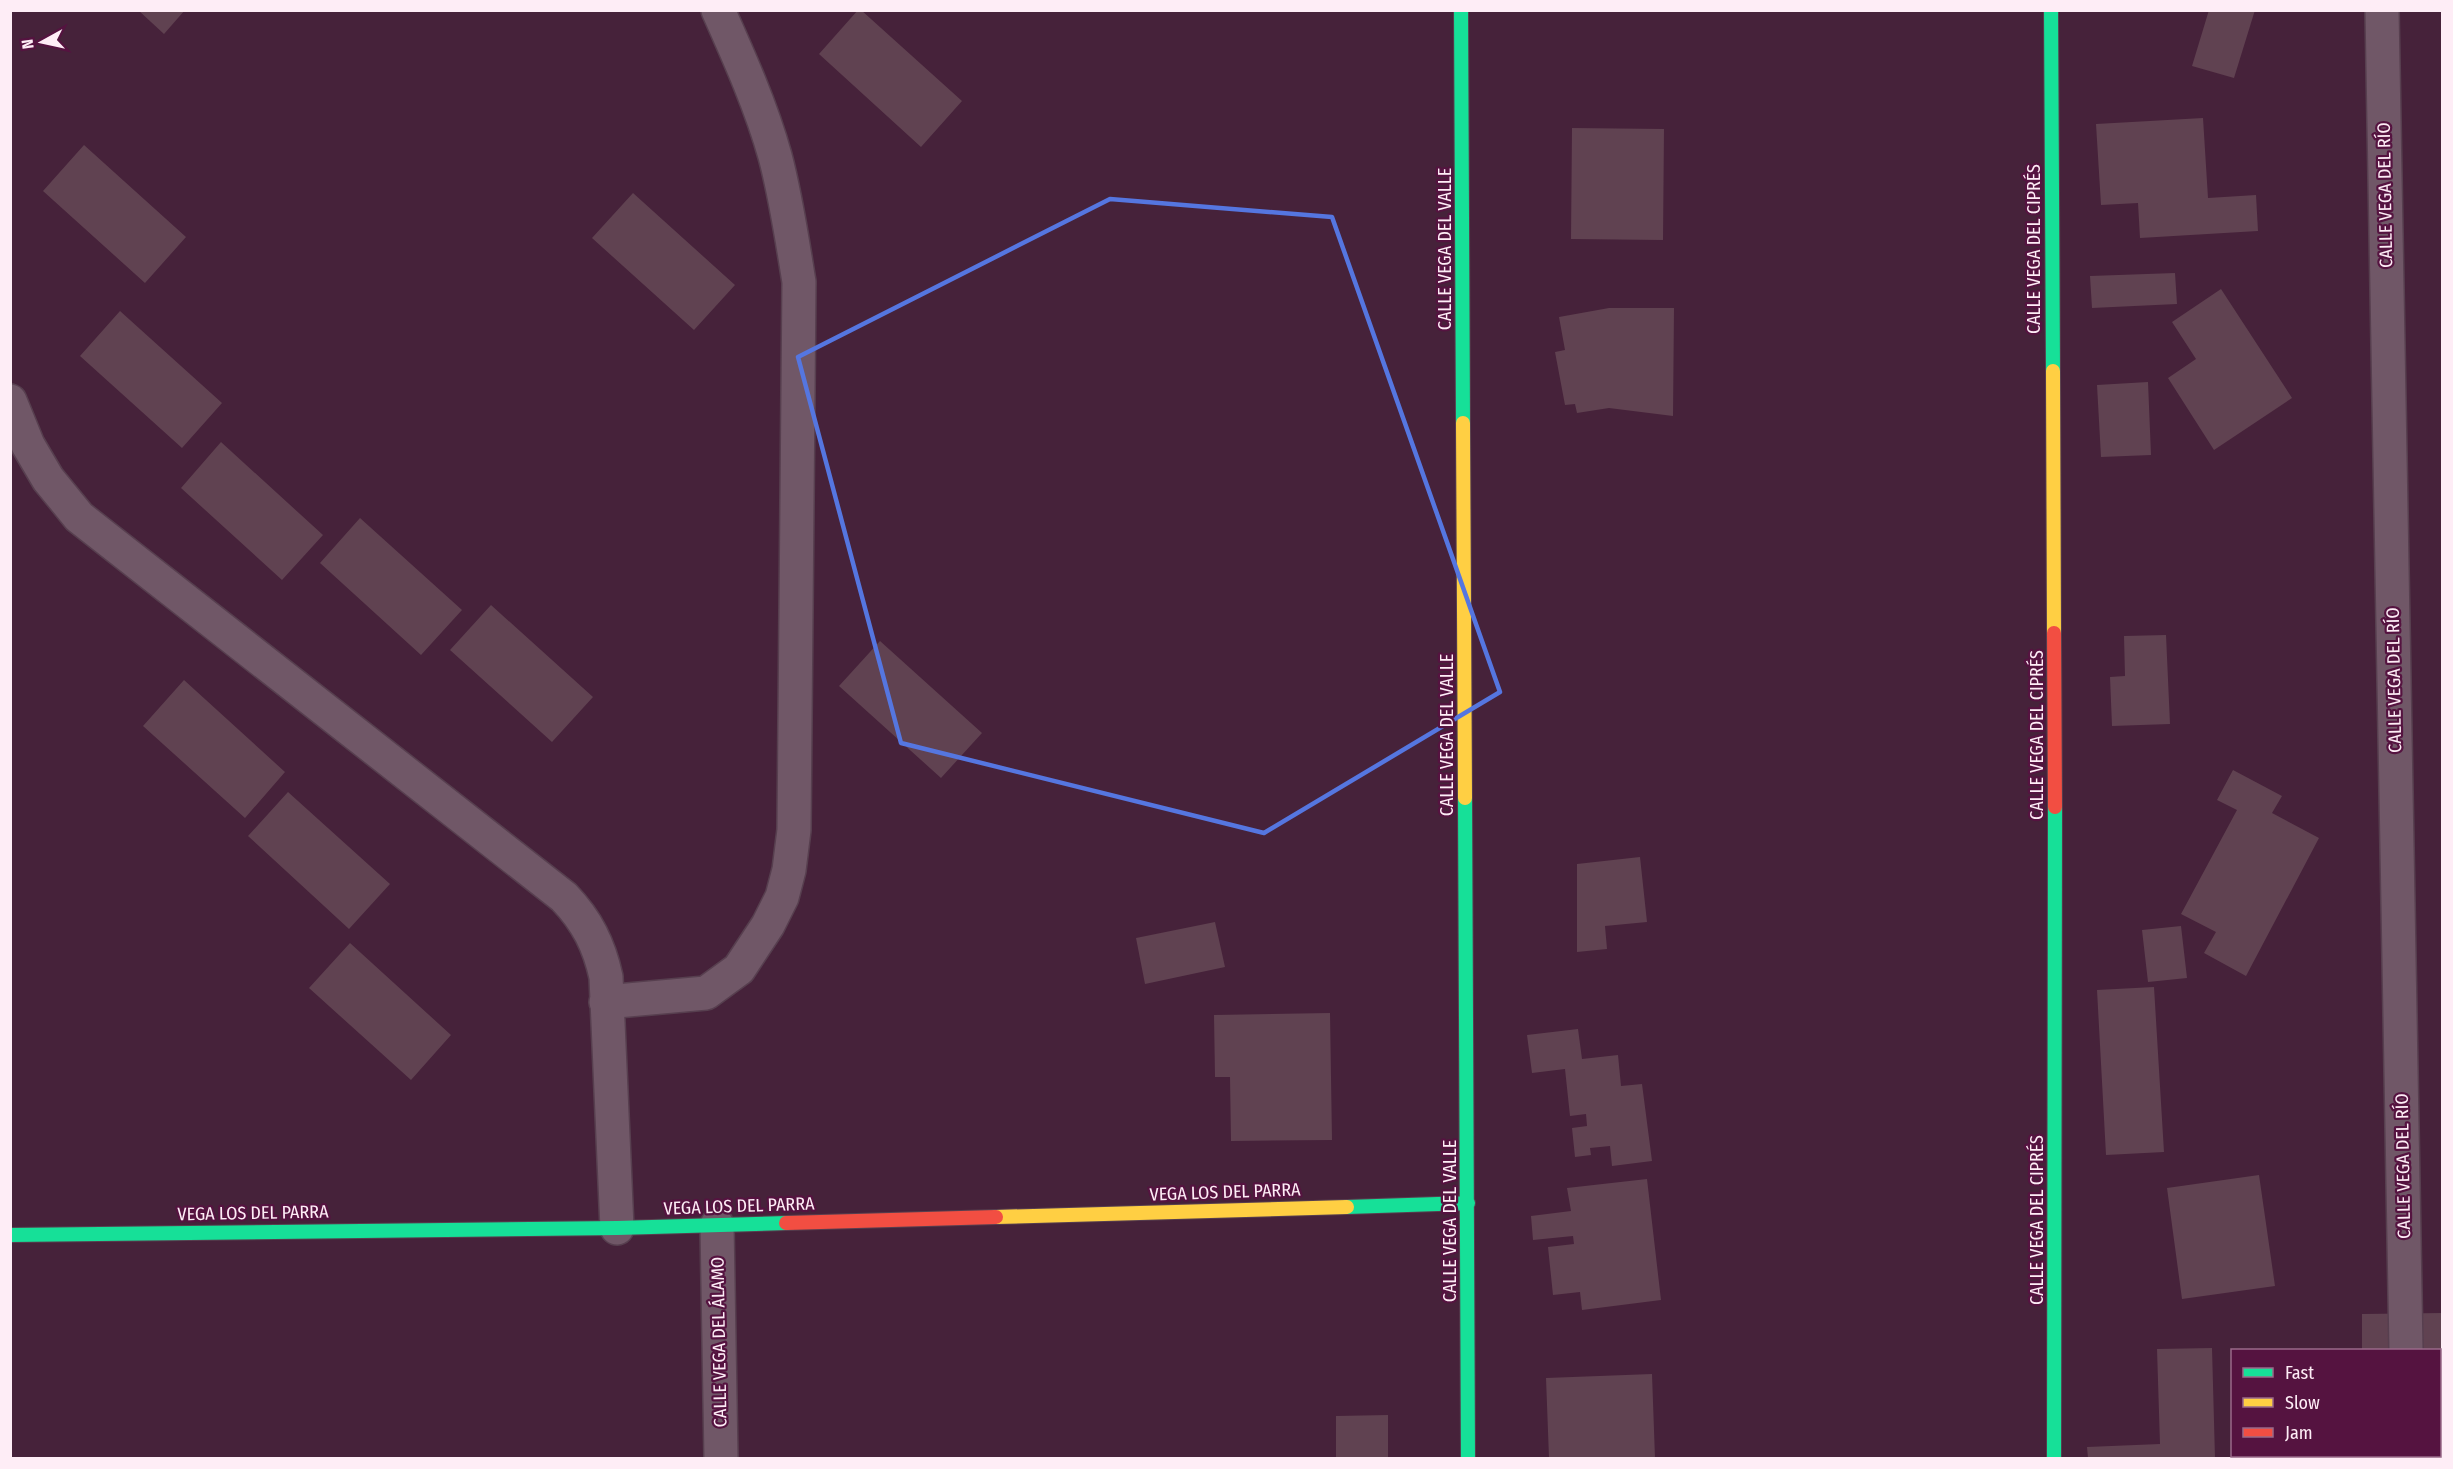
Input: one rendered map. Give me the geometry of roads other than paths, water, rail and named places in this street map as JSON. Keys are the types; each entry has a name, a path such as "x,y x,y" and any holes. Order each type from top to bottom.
{"street":[{"path":"606,1002 706,993 739,969 768,925 782,897 789,870 794,830 799,282 789,217 774,154 737,53 718,10"},
{"name":"CALLE VEGA DEL VALLE","path":"1461,10 1468,1458"},
{"name":"CALLE VEGA DEL CIPRÉS","path":"2051,10 2055,872 2054,1458"},
{"name":"CALLE VEGA DEL RÍO","path":"2382,10 2406,1349"},
{"path":"10,401 28,445 48,479 79,517 564,897 579,913 600,953 606,977 617,1228"},
{"name":"VEGA LOS DEL PARRA","path":"10,1235 617,1228 1468,1203"},
{"name":"CALLE VEGA DEL ÁLAMO","path":"717,1225 720,1458"}]}
